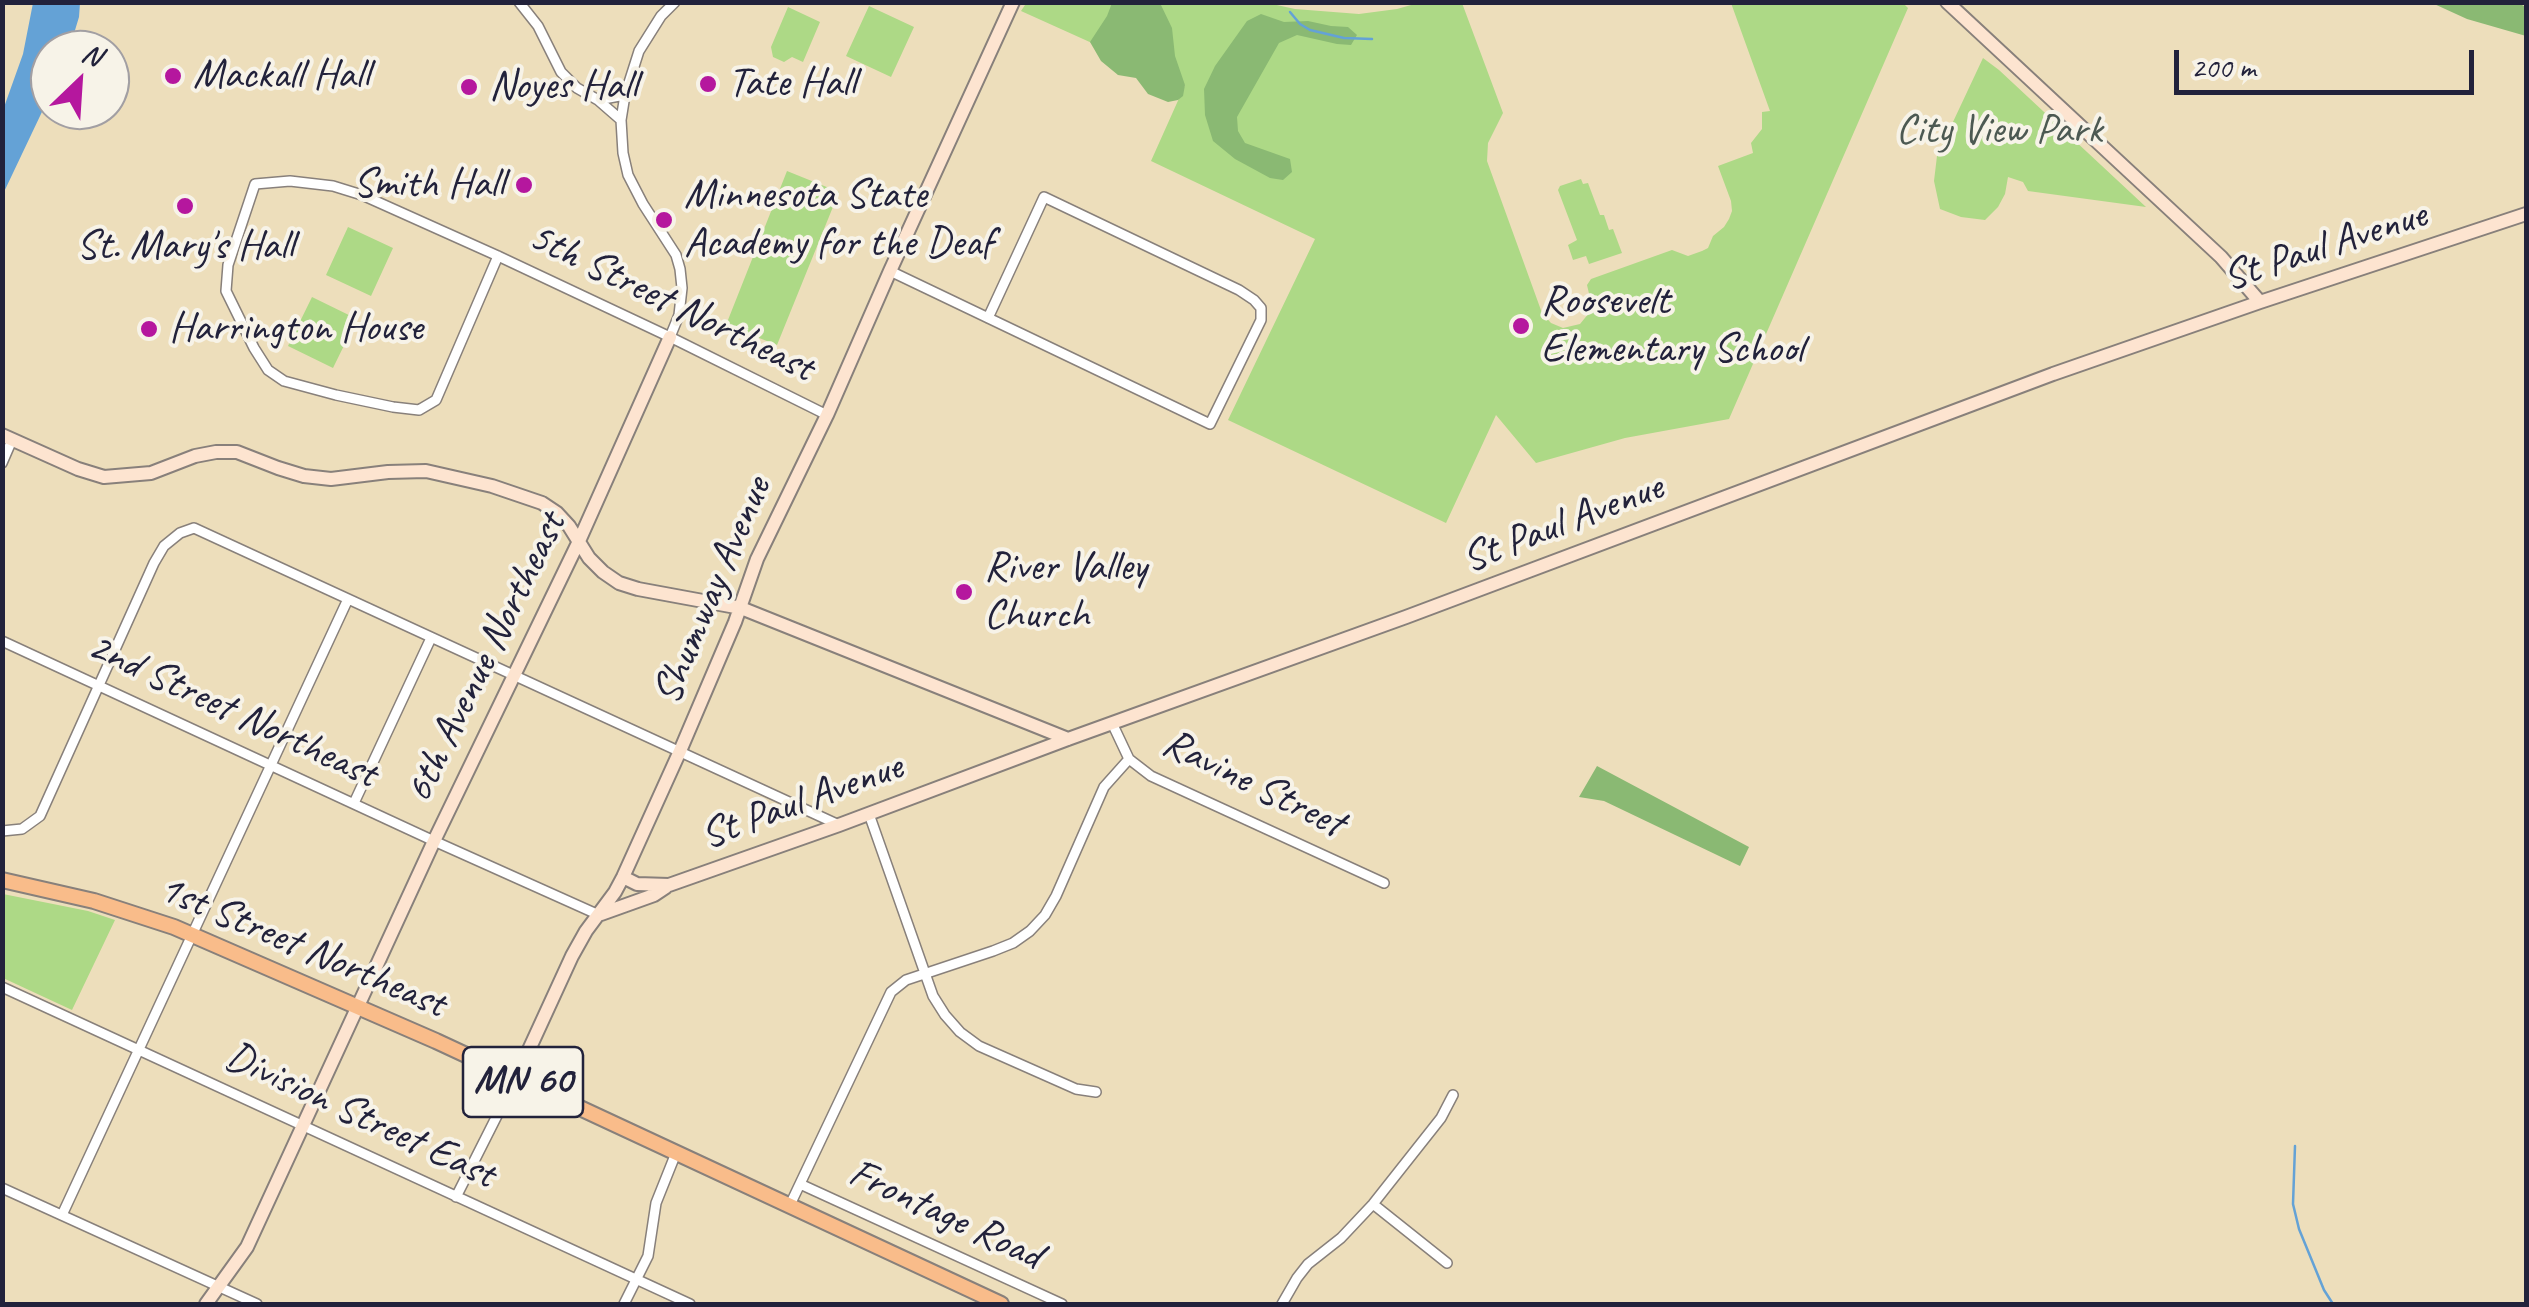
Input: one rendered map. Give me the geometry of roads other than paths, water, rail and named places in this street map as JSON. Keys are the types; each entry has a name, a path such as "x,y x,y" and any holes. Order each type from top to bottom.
{"main road":[{"name":"1st Street Northeast","path":"2,880 94,901 193,935 516,1078 1001,1304"}],"street":[{"path":"519,2 538,26 561,72 621,120"},
{"path":"670,337 679,315 682,288 676,255 628,175 621,120 638,52 675,2"},
{"name":"Shumway Avenue","path":"456,1197 572,956 622,877 741,608 757,559 827,414 1013,2"},
{"path":"1947,2 2221,256 2260,302"},
{"path":"598,100 626,94"},
{"name":"5th Street Northeast","path":"498,256 436,400 419,410 284,381 268,370 226,290 228,265 255,184 290,181 333,186 498,256 827,414"},
{"path":"890,271 988,318 1210,424 1261,320 1261,308 1239,290 1044,196 988,318"},
{"name":"St Paul Avenue","path":"622,877 637,884 669,885 1406,617 2035,381 2526,214"},
{"name":"6th Avenue Northeast","path":"206,1304 247,1247 434,842 579,542 670,337"},
{"path":"2,463 8,438 104,477 151,474 195,456 238,452 304,476 331,479 426,472 492,486 542,503 557,513 570,526 589,558 619,583 741,608 1068,739"},
{"path":"2,831 22,829 40,816 154,562 164,546 194,528 839,825"},
{"path":"62,1215 348,599"},
{"path":"354,803 430,638"},
{"name":"2nd Street Northeast","path":"2,641 599,915"},
{"name":"Ravine Street","path":"1112,723 1129,759 1151,776 1384,883"},
{"path":"789,1207 885,1000 906,980 1003,947 1030,930 1056,896 1104,787 1129,759"},
{"path":"868,814 933,996 945,1015 979,1046 1076,1089 1096,1092"},
{"path":"599,915 654,895 669,885"},
{"name":"Division Street East","path":"2,987 690,1304"},
{"path":"1282,1304 1308,1264 1341,1238 1373,1204 1454,1096"},
{"path":"624,1304 648,1256 656,1204 676,1153"},
{"name":"Frontage Road","path":"800,1184 1062,1304"},
{"path":"2,1188 257,1304"},
{"path":"1373,1204 1446,1263"}],"water":[{"path":"33,3 80,3 75,30 30,30 30,130 33,130 3,194 3,110 23,54"}],"waterway":[{"path":"1290,12 1310,30 1344,38 1372,39"},
{"path":"2295,1146 2293,1204 2299,1229 2333,1304"}],"place":[{"name":"Mackall Hall","path":"173,76"},
{"name":"Tate Hall","path":"708,84"},
{"name":"Noyes Hall","path":"469,87"},
{"name":"Smith Hall","path":"524,185"},
{"name":"St. Mary's Hall","path":"185,206"},
{"name":"Minnesota State Academy for the Deaf","path":"664,220"},
{"name":"Roosevelt Elementary School","path":"1521,326"},
{"name":"Harrington House","path":"149,329"},
{"name":"River Valley Church","path":"964,592"}],"park label":[{"name":"City View Park","path":"1999,131"}]}
